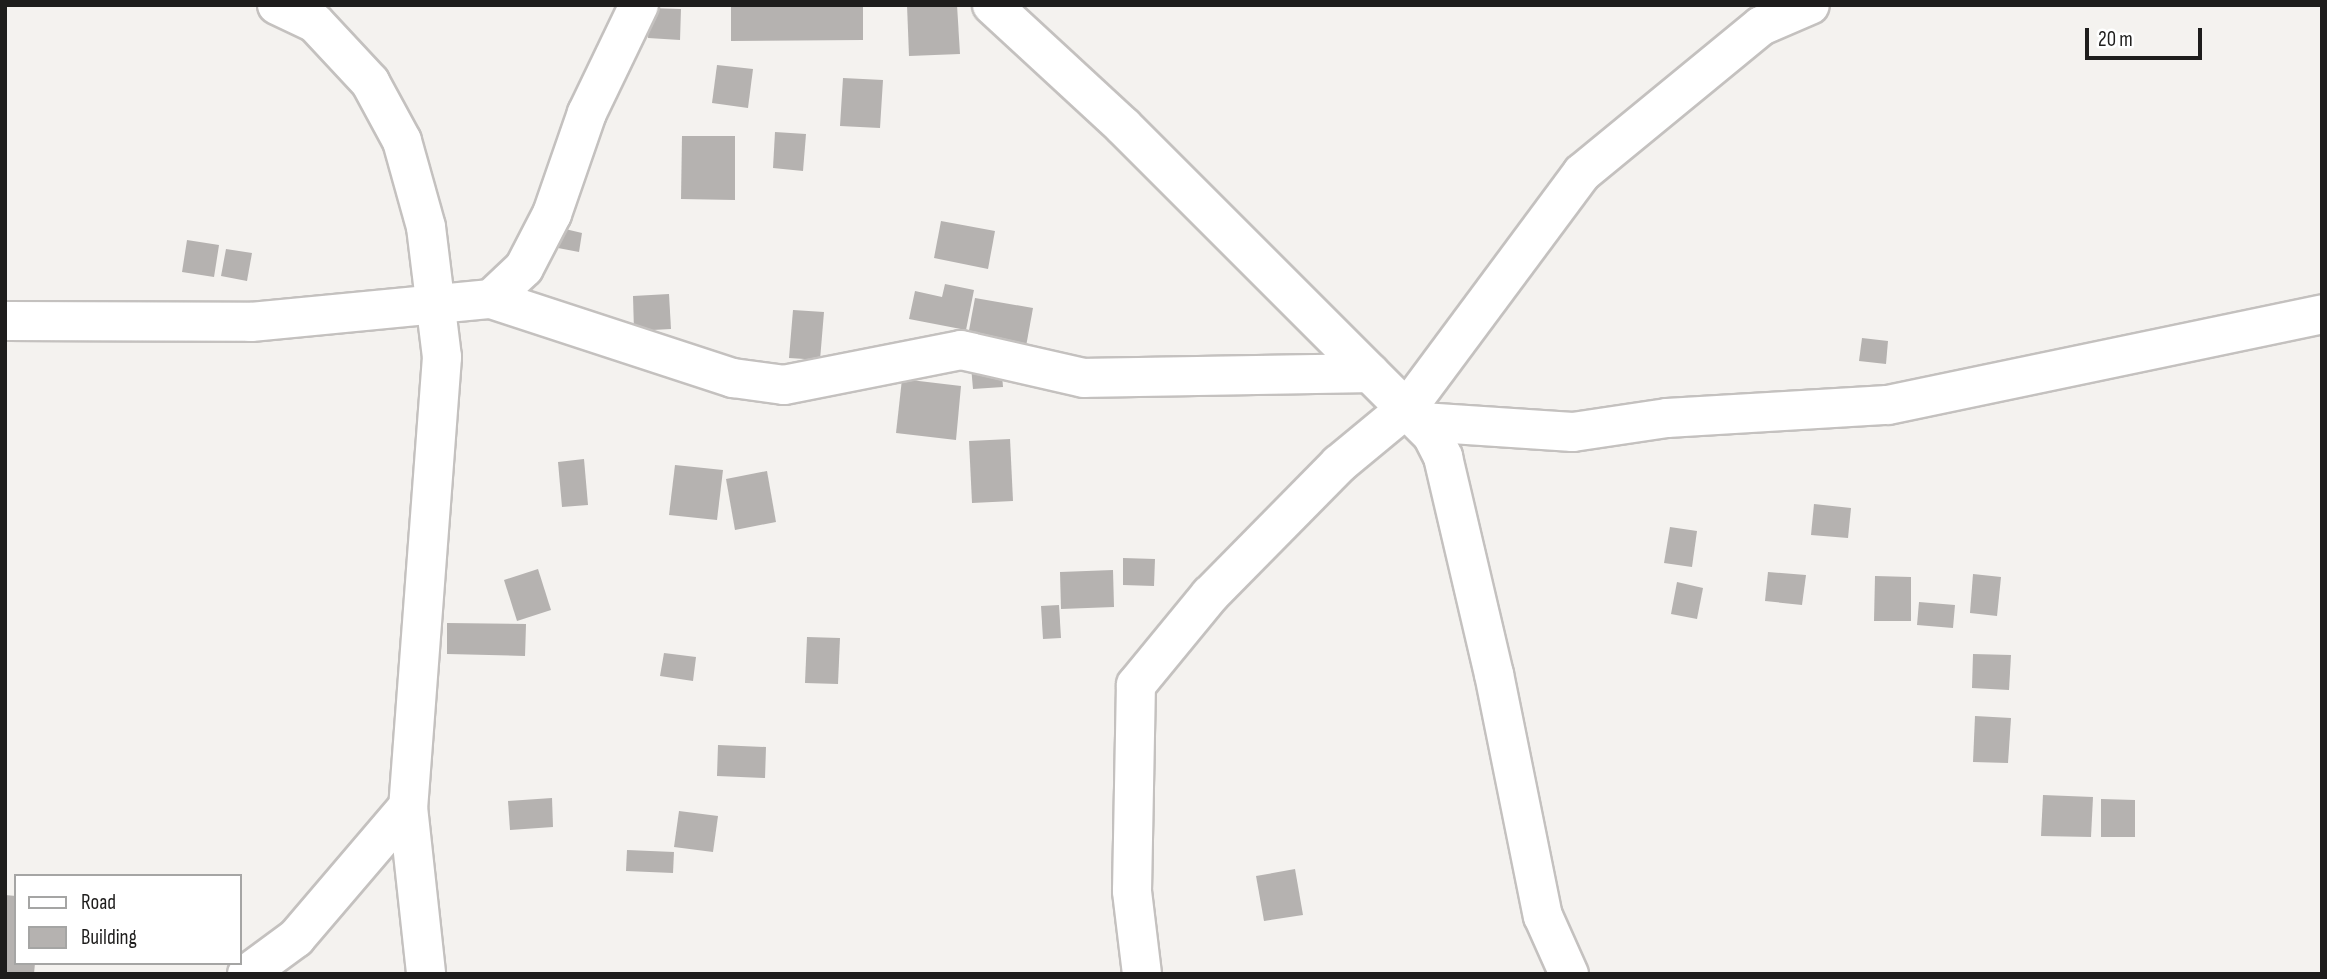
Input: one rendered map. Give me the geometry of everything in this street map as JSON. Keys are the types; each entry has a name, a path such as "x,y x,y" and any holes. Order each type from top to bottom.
{"street":[{"path":"277,5 315,23 370,82 402,141 426,227 442,370 408,807 426,974"},
{"path":"491,299 524,268 552,214 587,113 639,5"},
{"path":"992,5 1123,126 1370,373 1415,414 1443,457 1543,916 1569,974"},
{"path":"1142,974 1132,891 1136,685 1210,595 1339,464 1415,414 1582,173 1761,26 1810,5"},
{"path":"5,321 251,322 436,302 491,299 733,378 784,385 961,350 1084,378 1370,373"},
{"path":"1415,414 1573,432 1667,418 1888,405 2322,314"},
{"path":"247,974 296,938 408,807"}],"building":[{"path":"731,5 863,5 863,40 731,41"},
{"path":"907,5 957,5 960,54 909,56"},
{"path":"649,8 681,9 680,40 648,38"},
{"path":"717,65 753,69 748,108 712,103"},
{"path":"843,78 883,80 880,128 840,126"},
{"path":"775,132 806,134 803,171 773,168"},
{"path":"682,136 735,136 735,200 681,199"},
{"path":"941,221 995,231 988,269 934,258"},
{"path":"561,228 582,233 579,252 558,248"},
{"path":"187,240 219,245 214,277 182,272"},
{"path":"226,249 252,253 247,281 221,276"},
{"path":"945,284 974,290 966,330 909,319 915,291 942,297"},
{"path":"669,294 671,329 634,331 633,296"},
{"path":"975,298 1033,308 1025,352 967,341"},
{"path":"793,310 824,312 820,360 789,358"},
{"path":"1862,338 1888,341 1886,364 1859,361"},
{"path":"1001,363 1003,387 973,389 971,366"},
{"path":"902,379 961,386 956,440 896,433"},
{"path":"1010,439 1013,501 972,503 969,441"},
{"path":"584,459 588,505 562,507 558,462"},
{"path":"675,465 723,470 717,520 669,515"},
{"path":"767,471 776,522 735,530 726,479"},
{"path":"1814,504 1851,508 1848,538 1811,535"},
{"path":"1670,527 1697,531 1692,567 1664,563"},
{"path":"1123,558 1155,559 1154,586 1123,585"},
{"path":"538,569 551,610 517,621 504,580"},
{"path":"1113,570 1114,607 1061,609 1060,572"},
{"path":"1768,572 1806,575 1802,605 1765,601"},
{"path":"1973,574 2001,577 1997,616 1970,613"},
{"path":"1875,576 1911,577 1911,621 1874,621"},
{"path":"1677,582 1703,588 1697,619 1671,614"},
{"path":"1919,602 1955,605 1953,628 1917,625"},
{"path":"1059,605 1061,638 1043,639 1041,606"},
{"path":"447,623 526,624 525,656 447,654"},
{"path":"807,637 840,638 838,684 805,683"},
{"path":"664,653 696,657 693,681 660,676"},
{"path":"1973,654 2011,655 2009,690 1972,688"},
{"path":"1975,716 2011,718 2008,763 1973,762"},
{"path":"718,745 766,747 765,778 717,776"},
{"path":"2043,795 2093,797 2091,837 2041,836"},
{"path":"552,798 553,827 510,830 508,801"},
{"path":"2101,799 2135,800 2135,837 2101,837"},
{"path":"679,811 718,816 713,852 674,847"},
{"path":"627,850 674,852 673,873 626,871"},
{"path":"1295,869 1303,915 1264,921 1256,876"},
{"path":"5,895 14,896 14,965 35,965 34,974 5,972"}]}
